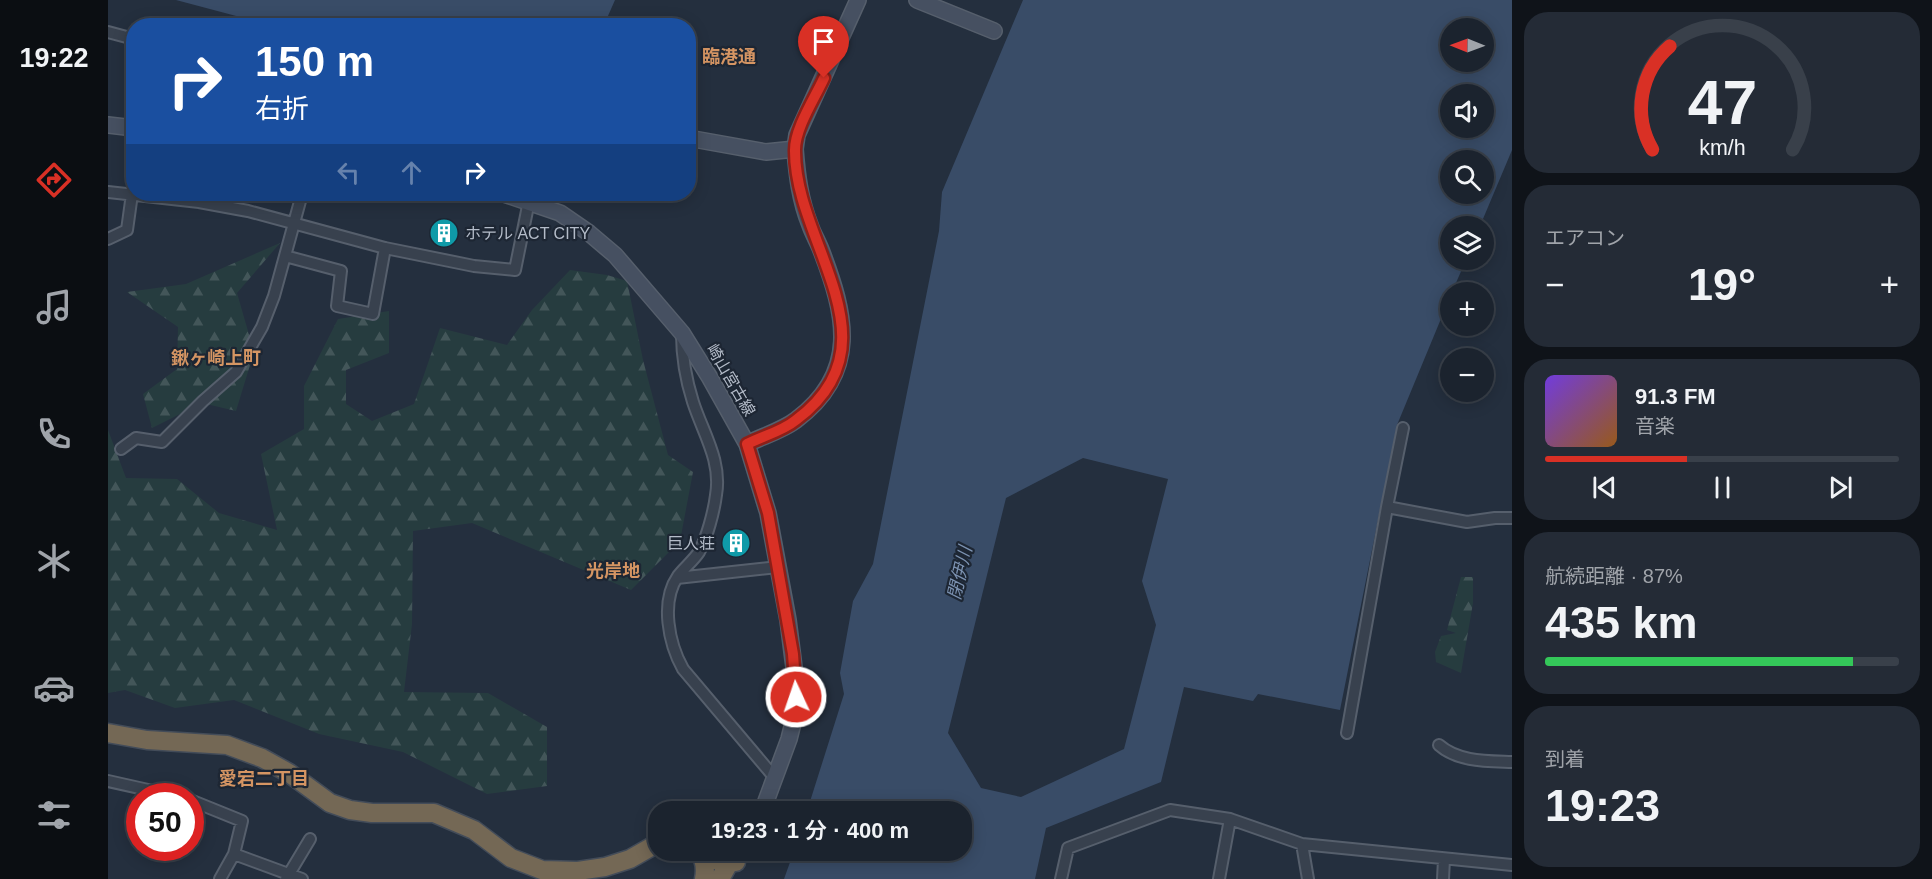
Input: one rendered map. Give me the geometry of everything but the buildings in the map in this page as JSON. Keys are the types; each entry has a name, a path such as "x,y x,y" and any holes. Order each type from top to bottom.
{"highway":[{"path":"108,733 147,740 227,745 262,758 289,773 330,803 350,810 372,813 434,813 474,830 511,858 542,870 578,871 605,867 630,859 648,849"},
{"path":"704,879 706,870 724,863"}],"main road":[{"path":"747,444 794,422 812,408 835,373 843,351 843,331 836,298 798,187 795,149 797,135 858,0"},
{"path":"917,0 994,31"},
{"path":"108,125 126,127"},
{"path":"696,139 766,152 795,149"},
{"name":"崎山宮古線","path":"537,201 560,213 589,233 615,255 682,333 747,444 768,513 793,654 796,711 789,739 766,801"}],"street":[{"path":"108,32 126,37"},
{"path":"108,192 126,194"},
{"path":"108,239 127,230 131,201"},
{"path":"180,201 248,211 385,248 474,266 515,270 528,201"},
{"path":"121,450 136,438 162,442 236,372 262,327 274,296 300,201"},
{"path":"285,256 341,271 338,306 373,314 385,248"},
{"path":"682,333 685,373 717,468 717,492 714,509 699,551 677,578 671,590 669,627 676,656 683,669 775,778"},
{"path":"1347,733 1403,428"},
{"path":"1387,507 1467,522 1512,518"},
{"path":"677,578 778,567"},
{"path":"1439,745 1454,755 1472,759 1512,762"},
{"path":"108,781 126,785"},
{"path":"204,806 243,821 234,855 220,879"},
{"path":"1061,879 1068,848 1170,810 1230,819 1302,844 1512,865"},
{"path":"1219,879 1230,819"},
{"path":"287,876 310,839"},
{"path":"1302,844 1308,879"},
{"path":"234,855 287,876 302,879"},
{"path":"1443,879 1444,859"}],"green space":[{"path":"280,243 237,293 254,352 236,411 202,403 152,428 143,394 177,369 178,327 127,292 186,284"},
{"path":"570,270 607,275 627,281 643,360 668,455 693,472 680,541 631,590 472,523 413,531 412,624 404,692 488,693 547,727 547,786 487,794 403,752 319,734 234,700 175,708 125,690 108,693 108,430 126,478 177,479 219,513 277,530 261,454 304,429 304,386 338,319 389,311 389,353 346,370 346,404 372,421 414,404 440,328 507,345 532,310"},
{"path":"1461,577 1473,577 1473,603 1461,673 1436,662 1435,652 1441,636 1456,633 1447,630"}],"water":[{"path":"176,0 615,0 607,18 244,18"},
{"name":"閉伊川","path":"1023,0 1512,0 1512,150 1494,193 1494,150 1440,150 1440,204 1489,204 1484,216 1440,216 1440,270 1462,270 1456,282 1440,282 1440,321 1397,425 1340,710 1258,694 1253,701 1184,687 1161,782 1046,828 1035,879 784,879 790,861 972,861 972,801 810,801 844,694 840,673 853,601 873,564 939,231 942,192","holes":["1083,458 1168,479 1142,581 1156,625 1124,749 1021,797 981,788 948,733 1006,498"]}],"place":[{"name":"ホテル ACT CITY","path":"444,233"},
{"name":"巨人荘","path":"736,543"}],"district":[{"name":"臨港通","path":"729,57"},
{"name":"鍬ヶ崎上町","path":"216,358"},
{"name":"光岸地","path":"613,571"},
{"name":"愛宕二丁目","path":"264,779"}],"route":[{"path":"796,697 788,620 768,513 747,444 794,422 812,408 835,373 843,351 843,331 832,281 810,226 798,187 795,149 797,135 824,78"}]}
